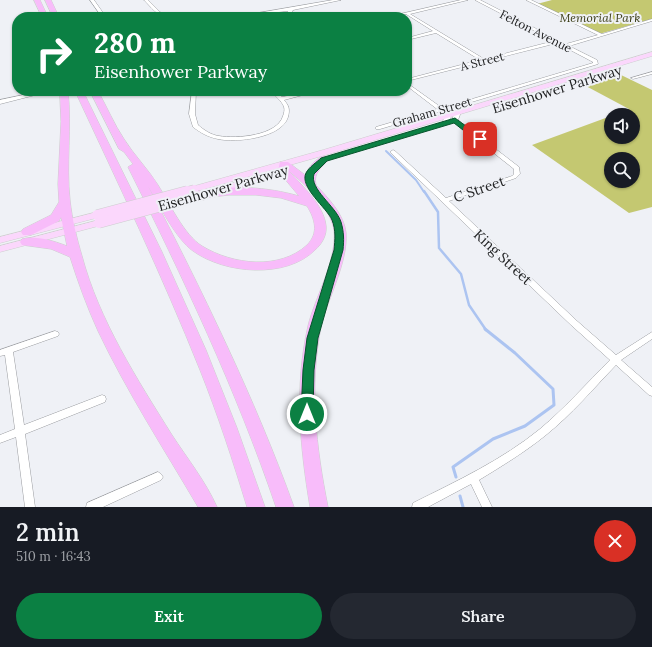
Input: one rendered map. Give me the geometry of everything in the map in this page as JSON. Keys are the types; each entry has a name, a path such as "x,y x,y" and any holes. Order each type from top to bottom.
{"highway":[{"path":"37,0 43,12"},
{"path":"48,0 54,12"},
{"path":"65,96 67,119 64,203 68,226 76,255 91,300 115,352 208,507"},
{"path":"82,96 149,237 199,349 238,453 256,507"},
{"path":"97,96 226,354 261,438 285,507"},
{"path":"120,141 145,173 186,239 200,249 224,260 254,266 286,263 305,254 317,241 321,227 318,215 287,168"},
{"path":"311,186 309,177 310,173 324,159"},
{"path":"287,168 311,186 333,213 337,221 340,236 338,250 315,325 308,370 306,405 308,440 319,507"},
{"path":"198,192 265,192 294,197 310,204"},
{"path":"26,237 55,218 64,203"},
{"path":"26,237 56,245 76,255"}],"main road":[{"name":"Eisenhower Parkway","path":"287,168 652,54"},
{"name":"Eisenhower Parkway","path":"0,240 26,237 98,219 324,159 445,123 454,116 652,60"},
{"name":"Eisenhower Parkway","path":"0,249 26,237"}],"street":[{"path":"92,0 100,12"},
{"path":"146,0 158,12"},
{"path":"268,12 339,0"},
{"path":"411,12 466,0"},
{"name":"Felton Avenue","path":"477,0 595,61"},
{"path":"528,0 601,35"},
{"path":"412,17 484,61"},
{"path":"565,46 652,20"},
{"path":"412,38 436,32"},
{"name":"A Street","path":"412,79 557,42"},
{"name":"Graham Street","path":"378,128 596,64 595,61"},
{"path":"633,78 652,73"},
{"name":"C Street","path":"412,88 441,110 454,116 517,168 514,177 444,201"},
{"path":"0,102 27,96"},
{"path":"194,96 192,114 196,126 212,136 220,138 248,138 273,130 284,120 287,110 277,96"},
{"path":"280,99 296,96"},
{"name":"King Street","path":"393,152 574,323 652,392"},
{"path":"30,507 20,431 5,352 55,334"},
{"path":"417,507 473,478 512,454 564,414 616,359 652,335"},
{"path":"0,438 102,399"},
{"path":"90,507 158,478"},
{"path":"473,478 487,507"}],"green space":[{"name":"Memorial Park","path":"552,0 652,0 652,19 599,34 537,4"},
{"path":"619,74 652,90 652,207 629,213 532,145 604,119 604,144 640,144 640,108 627,108 584,85"}],"waterway":[{"path":"386,151 416,180 424,192"},
{"path":"424,191 438,212 439,248 461,274 469,305 486,330"},
{"path":"456,477 453,467 493,439 525,426 554,405 553,389 515,353 486,330"},
{"path":"460,496 463,507"}],"route":[{"path":"307,414 308,370 315,325 340,243 337,221 333,213 311,186 309,181 310,173 324,159 455,120 480,139"}]}
